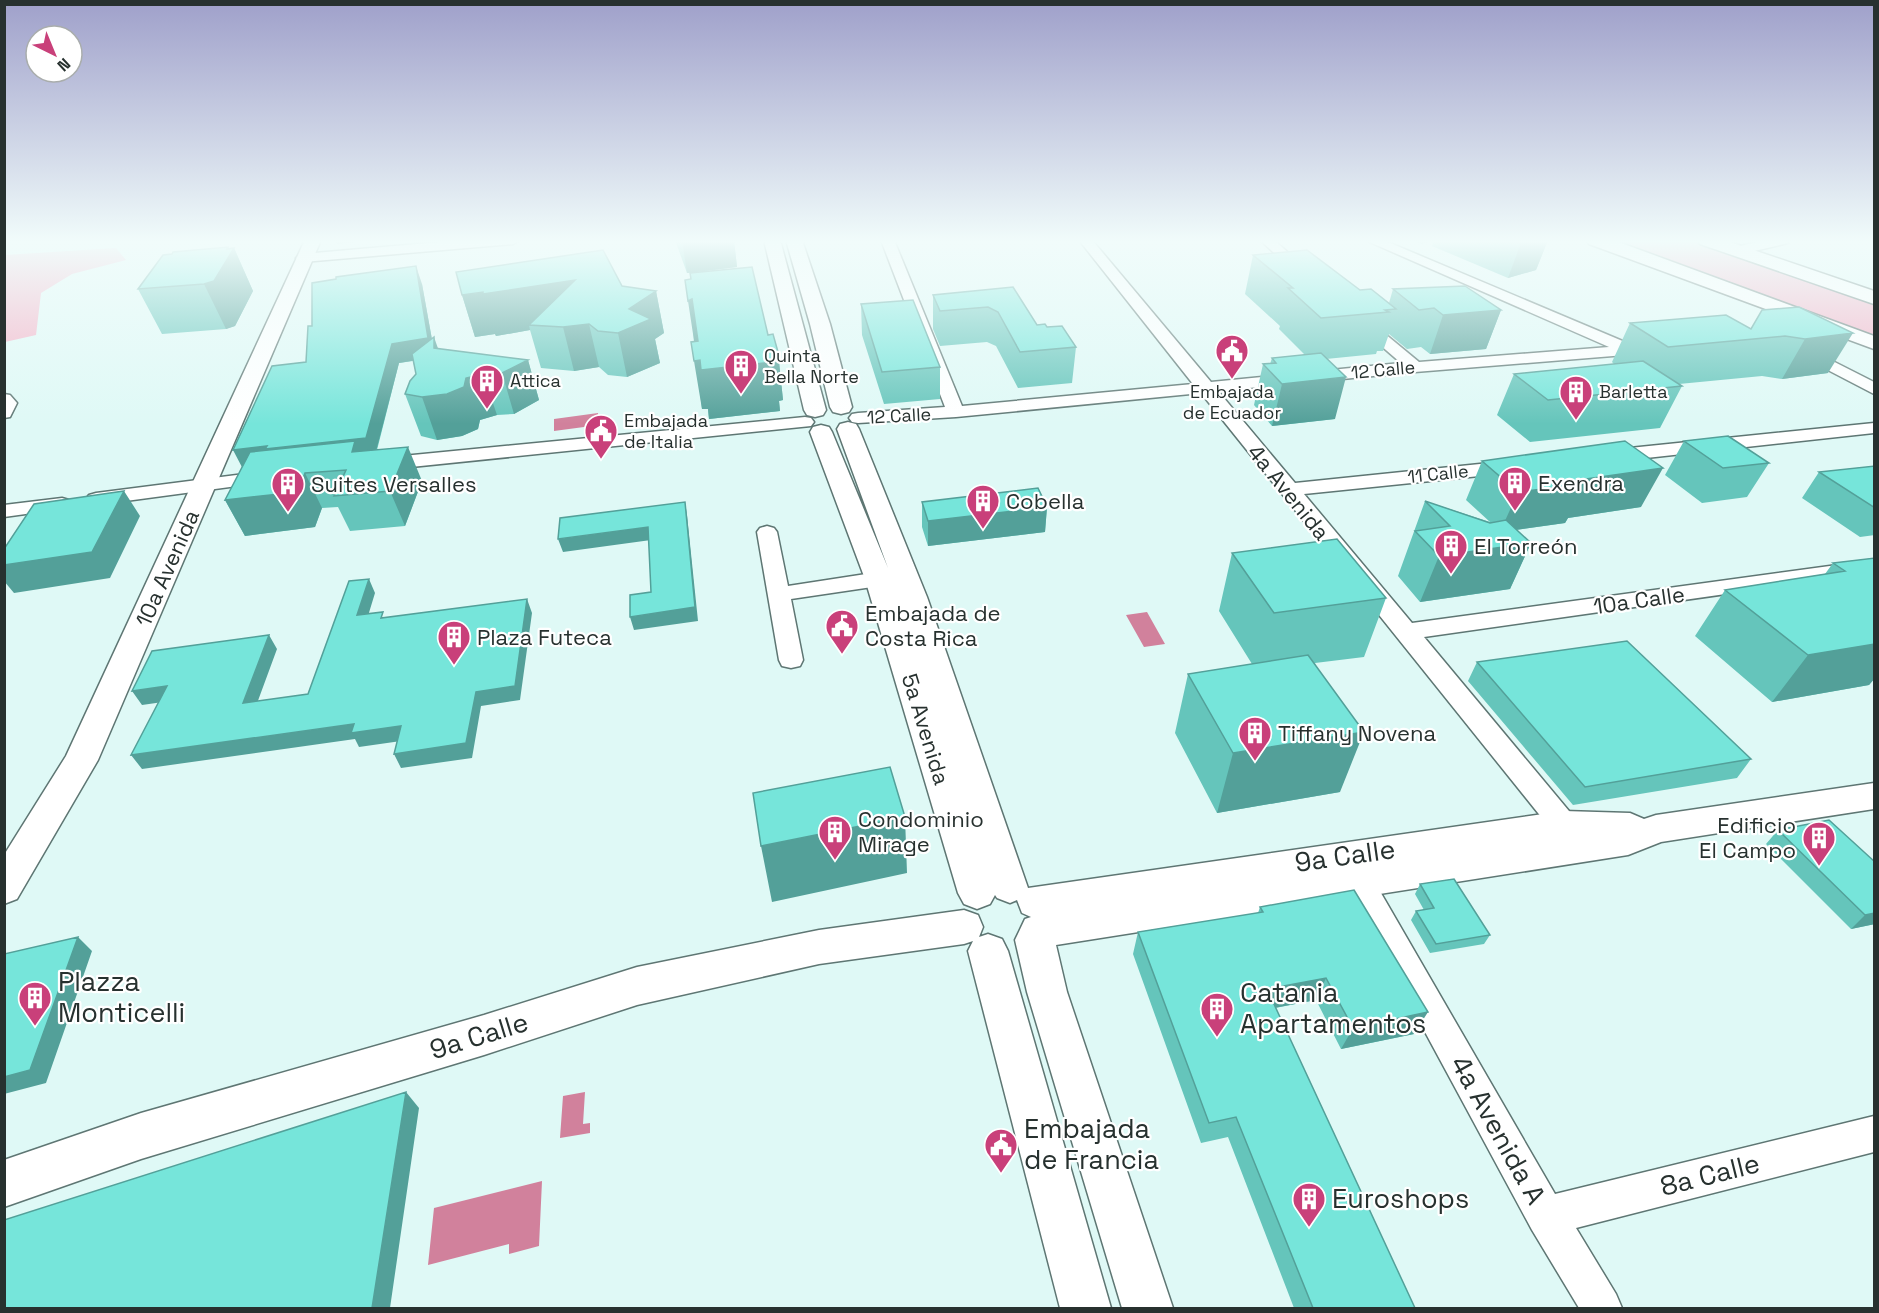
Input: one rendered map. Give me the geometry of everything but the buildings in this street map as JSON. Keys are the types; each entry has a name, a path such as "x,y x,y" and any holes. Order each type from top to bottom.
{"main road":[{"path":"1760,301 1875,343"}],"street":[{"name":"10a Avenida","path":"4,888 81,760 285,301"},
{"name":"5a Avenida","path":"792,301 879,579 1007,919 1047,992 1147,1308"},
{"name":"5a Avenida","path":"813,301 820,324 831,420 913,597 1007,919 1086,1308"},
{"path":"912,301 956,412"},
{"name":"4a Avenida","path":"1134,301 1404,632 1556,840"},
{"path":"1515,301 1630,350"},
{"path":"1347,309 1415,367"},
{"path":"1837,330 1792,338 1875,389"},
{"name":"12 Calle","path":"368,466 831,420 956,412 1415,367 1663,346"},
{"path":"4,399 8,403 4,413"},
{"path":"1594,458 1875,428"},
{"name":"11 Calle","path":"1288,490 1524,465"},
{"path":"4,511 286,475"},
{"path":"767,532 790,660"},
{"name":"10a Calle","path":"1404,632 1875,567"},
{"path":"778,594 879,579"},
{"name":"9a Calle","path":"4,1184 141,1136 473,1038 638,986 710,969 819,947 1362,867 1556,840 1628,841 1656,829 1875,796"},
{"name":"9a Calle","path":"1007,919 1081,925 1362,867"},
{"name":"4a Avenida A","path":"1362,867 1546,1216 1602,1308"},
{"path":"1047,992 1052,958 1062,942 1081,925"},
{"name":"8a Calle","path":"1546,1216 1875,1134"}],"shaded area":[{"path":"5,301 40,301 36,335 5,342"},
{"path":"1776,301 1874,302 1874,337"},
{"path":"598,413 599,425 554,431 554,419"},
{"path":"1147,612 1165,644 1144,647 1126,615"},
{"path":"585,1092 583,1124 590,1123 590,1133 560,1138 563,1096"},
{"path":"542,1181 539,1246 509,1254 509,1244 428,1265 434,1208"}],"place":[{"name":"Embajada de Ecuador","path":"1232,380"},
{"name":"Quinta Bella Norte","path":"741,395"},
{"name":"Attica","path":"487,410"},
{"name":"Barletta","path":"1576,421"},
{"name":"Embajada de Italia","path":"601,460"},
{"name":"Exendra","path":"1515,512"},
{"name":"Suites Versalles","path":"288,513"},
{"name":"Cobella","path":"983,530"},
{"name":"El Torreón","path":"1451,575"},
{"name":"Embajada de Costa Rica","path":"842,655"},
{"name":"Plaza Futeca","path":"454,666"},
{"name":"Tiffany Novena","path":"1255,762"},
{"name":"Condominio Mirage","path":"835,861"},
{"name":"Edificio El Campo","path":"1819,867"},
{"name":"Plazza Monticelli","path":"35,1027"},
{"name":"Catania Apartamentos","path":"1217,1038"},
{"name":"Embajada de Francia","path":"1001,1174"},
{"name":"Euroshops","path":"1309,1228"}]}
